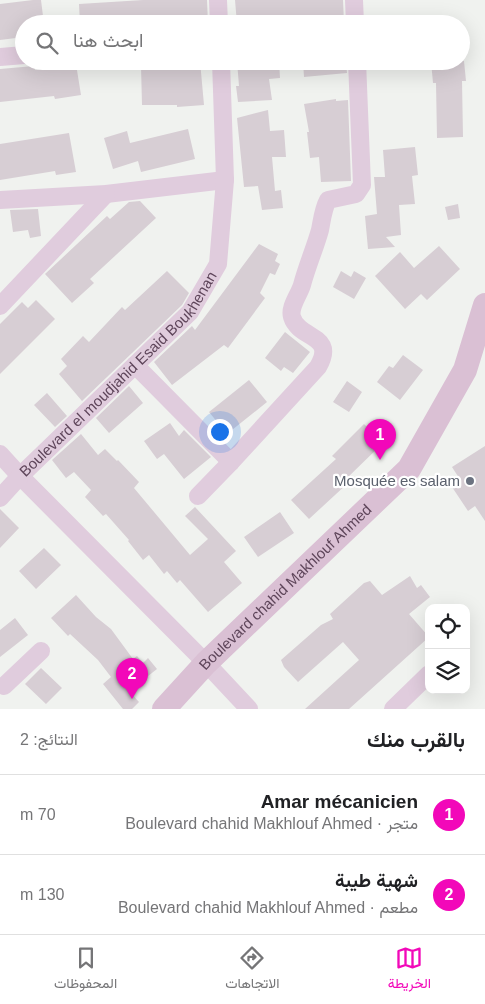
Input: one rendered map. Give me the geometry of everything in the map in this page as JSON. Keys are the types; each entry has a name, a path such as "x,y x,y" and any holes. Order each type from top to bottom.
{"main road":[{"name":"Boulevard chahid Makhlouf Ahmed","path":"164,709 206,663 410,469 466,370 485,305"}],"street":[{"path":"218,0 219,15"},
{"path":"354,0 355,15"},
{"path":"0,57 15,56"},
{"name":"Boulevard el moudjahid Esaid Boukhenan","path":"0,498 20,476 190,312 218,264 225,180 221,70"},
{"path":"198,496 318,367 324,357 324,349 319,341 299,329 292,317 291,308 299,294 320,229 325,205 328,200 356,194 362,185 357,70"},
{"path":"0,200 106,194 225,180"},
{"path":"0,306 106,194"},
{"path":"136,365 231,462"},
{"path":"0,454 249,709"},
{"path":"1,686 41,650"},
{"path":"393,709 425,678"}],"building":[{"path":"41,0 43,15 15,15 15,38 0,40 0,4"},
{"path":"143,0 207,0 208,15 80,15 79,4"},
{"path":"235,0 343,0 344,15 236,15"},
{"path":"15,68 15,70 77,70 81,95 55,99 54,96 0,102 0,69"},
{"path":"141,70 201,70 204,105 177,107 177,105 142,105"},
{"path":"238,70 280,70 280,78 269,79 272,100 238,102 236,86 239,86"},
{"path":"304,70 347,70 347,73 304,77"},
{"path":"432,70 465,70 466,81 462,81 463,137 437,138 436,83 433,83"},
{"path":"336,99 336,101 348,100 351,181 321,182 319,157 310,158 307,132 309,132 304,104"},
{"path":"268,110 270,131 284,130 286,157 272,157 275,191 281,190 283,208 262,210 258,186 244,187 237,118"},
{"path":"188,129 195,159 141,172 138,161 113,169 104,138 127,131 130,143"},
{"path":"69,133 76,172 56,175 55,171 0,180 0,144"},
{"path":"415,147 418,175 412,176 415,204 399,205 401,235 386,237 395,247 368,249 365,216 377,214 374,177 385,177 383,150"},
{"path":"140,201 156,218 90,279 94,283 72,303 45,274 107,216 110,219 129,202"},
{"path":"458,204 460,218 448,220 445,207"},
{"path":"38,209 41,236 30,238 28,230 13,232 10,210"},
{"path":"259,244 278,254 275,261 280,264 275,275 270,273 260,293 265,298 228,348 224,345 172,385 154,362 192,326 195,330"},
{"path":"439,246 460,269 427,300 421,294 405,309 375,276 400,252 414,268"},
{"path":"167,271 189,293 182,305 82,401 59,374 67,366 61,359 83,336 89,342 122,307 125,310"},
{"path":"341,271 351,277 354,271 366,278 354,299 333,287"},
{"path":"36,300 55,319 0,374 0,324 22,302 28,308"},
{"path":"285,332 310,352 293,373 284,367 281,371 265,358"},
{"path":"403,355 423,370 400,400 377,382 389,366 393,368"},
{"path":"249,380 267,402 227,434 209,412"},
{"path":"347,381 362,392 349,412 333,402"},
{"path":"129,386 143,403 109,433 96,418"},
{"path":"47,393 67,416 55,427 34,405"},
{"path":"170,423 179,436 184,430 211,457 184,479 164,454 157,459 144,441"},
{"path":"364,424 383,443 345,480 348,483 309,519 291,500 336,459 332,456"},
{"path":"81,434 98,455 105,449 139,482 134,488 190,555 208,539 185,516 195,507 236,551 224,562 242,583 208,612 180,580 177,583 167,571 164,574 149,555 143,560 129,540 106,514 103,516 85,497 91,490 74,472 66,478 52,460"},
{"name":"Mosquée es salam","path":"485,446 485,521 475,506 468,511 450,484 459,478 452,467"},
{"path":"0,509 19,528 0,548"},
{"path":"280,512 294,533 258,557 244,537"},
{"path":"44,548 61,565 36,589 19,571"},
{"path":"410,576 417,588 421,585 430,597 409,614 425,632 425,641 349,709 305,709 359,660 343,642 298,682 284,667 281,660 321,625 333,619 330,614 364,583 370,581 382,595"},
{"path":"76,595 96,617 111,629 133,659 137,656 143,663 148,658 157,669 129,691 139,702 132,709 123,709 103,684 111,677 98,660 70,634 68,636 51,618"},
{"path":"15,618 28,635 0,657 0,630"},
{"path":"41,668 62,688 46,704 25,684"}],"place":[{"name":"Amar mécanicien","path":"380,460"},
{"name":"Mosquée es salam","path":"470,481"},
{"name":"شهية طيبة","path":"132,699"}]}
